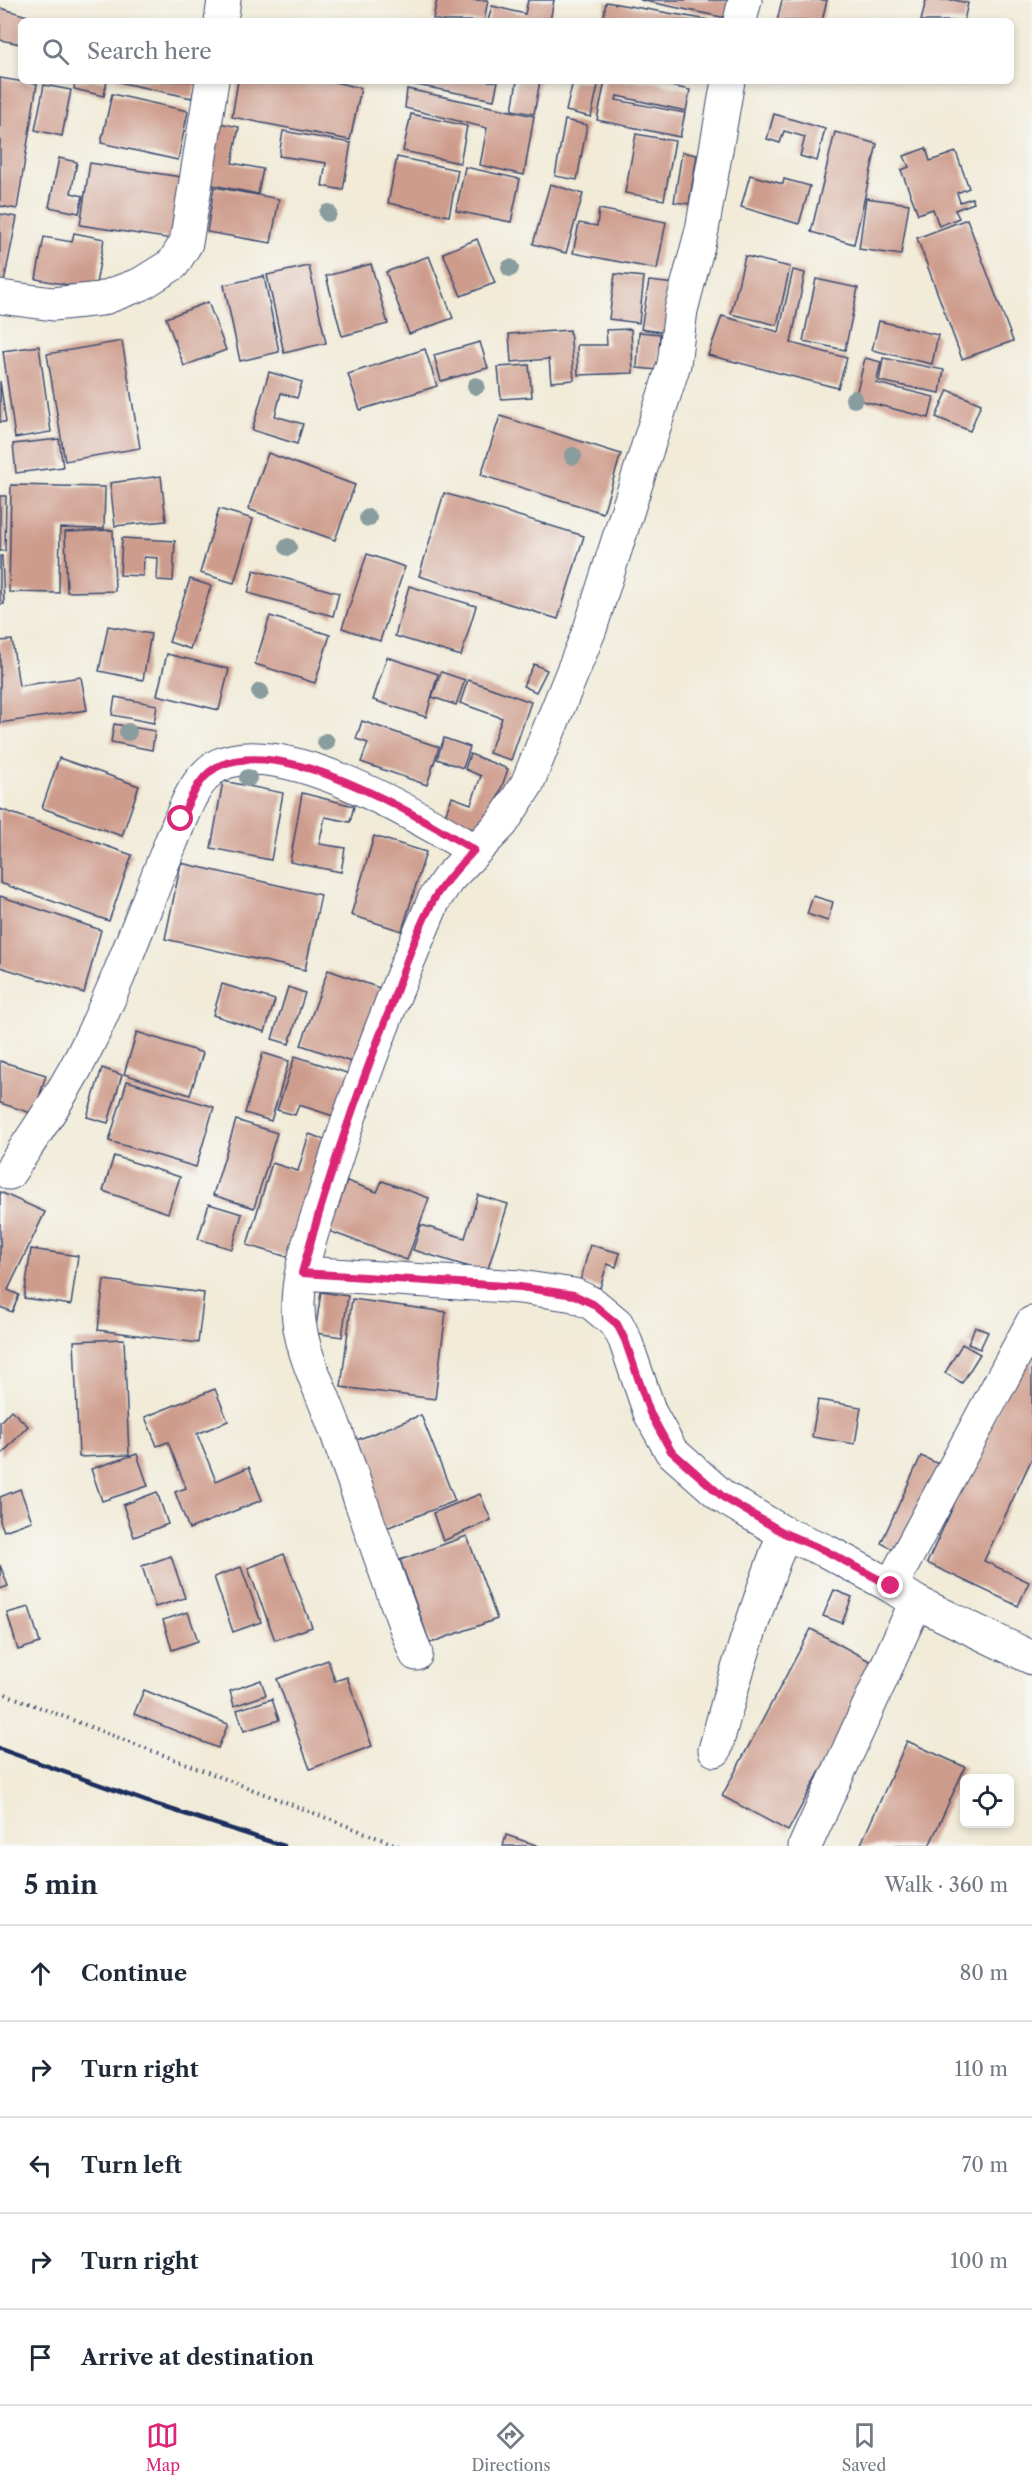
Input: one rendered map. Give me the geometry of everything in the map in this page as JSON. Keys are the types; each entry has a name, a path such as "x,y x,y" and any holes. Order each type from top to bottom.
{"street":[{"path":"222,18 225,0"},
{"path":"741,18 745,0"},
{"path":"0,297 53,304 101,299 141,284 173,264 186,243 212,84"},
{"path":"417,1654 390,1586 304,1345 298,1302 302,1273 331,1172 364,1077 434,900 448,879 502,823 527,784 590,629 674,364 681,310 702,230 727,84"},
{"path":"9,1173 53,1107 87,1047 126,958 181,819 201,780 219,765 251,758 309,767 418,816 474,850"},
{"path":"302,1273 520,1287 574,1295 593,1304 617,1324 625,1340 650,1413 671,1451 723,1497 784,1533 826,1551 903,1594 1032,1658"},
{"path":"805,1846 903,1594 1032,1323"},
{"path":"715,1750 729,1694 759,1598 784,1533"}],"path":[{"path":"0,1692 399,1846"}],"building":[{"path":"437,0 488,0 485,18 433,18"},
{"path":"528,0 554,0 551,18 489,18 492,6 525,14"},
{"path":"640,0 735,0 731,18"},
{"path":"782,0 827,0 823,18 778,18"},
{"path":"926,0 954,0 968,3 965,18 922,18"},
{"path":"606,2 697,18 603,18"},
{"path":"0,8 34,18 18,18 18,43 0,40"},
{"path":"0,78 18,81 18,84 37,84 17,209 0,206"},
{"path":"75,84 106,84 104,96 74,89"},
{"path":"128,84 195,84 192,98"},
{"path":"238,84 343,84 361,88 350,140 232,117"},
{"path":"411,84 497,84 494,100"},
{"path":"516,84 539,84 534,114 512,110"},
{"path":"572,84 598,84 591,117 566,111"},
{"path":"604,84 662,84 690,90 686,111 617,96 616,100 685,113 680,137 597,120"},
{"path":"44,85 71,90 62,136 35,130"},
{"path":"407,89 534,116 524,175 480,165 487,128 405,108"},
{"path":"112,94 188,111 178,160 101,143"},
{"path":"411,114 467,126 460,163 403,151"},
{"path":"774,114 825,129 817,161 800,156 805,137 784,131 780,143 767,139"},
{"path":"565,120 587,125 577,180 555,176"},
{"path":"214,122 239,127 232,163 263,169 258,194 203,183"},
{"path":"283,131 351,143 343,190 322,186 326,163 279,156"},
{"path":"835,132 877,144 854,244 811,232"},
{"path":"636,134 675,141 664,200 625,193"},
{"path":"926,148 930,161 956,152 969,188 957,193 960,202 972,198 974,203 955,210 959,218 939,226 933,209 918,214 901,170 909,167 904,156"},
{"path":"682,152 697,155 689,204 674,202"},
{"path":"397,157 458,170 449,216 388,203"},
{"path":"59,158 77,162 71,193 83,196 79,213 49,207"},
{"path":"90,163 181,177 172,239 80,225"},
{"path":"465,167 520,179 511,222 456,211"},
{"path":"750,175 783,184 784,179 810,186 799,224 741,207"},
{"path":"550,184 583,194 566,253 533,244"},
{"path":"214,187 279,199 271,243 207,232"},
{"path":"866,198 909,204 901,255 859,249"},
{"path":"599,209 666,222 657,269 573,253 579,223 597,226"},
{"path":"0,214 17,217 3,287 0,286"},
{"path":"967,219 1013,341 962,359 917,238"},
{"path":"74,233 104,239 95,290 36,279 44,237 72,242"},
{"path":"477,239 495,283 461,296 443,253"},
{"path":"429,256 453,318 409,334 386,272"},
{"path":"745,256 790,267 777,325 731,314"},
{"path":"371,264 388,324 342,336 326,276"},
{"path":"309,266 326,343 284,353 267,275"},
{"path":"793,270 805,273 791,343 847,358 838,388 708,355 722,316 779,332"},
{"path":"615,274 644,277 639,323 609,319"},
{"path":"264,276 279,352 240,361 224,285"},
{"path":"816,279 858,288 845,350 803,341"},
{"path":"649,281 675,284 667,333 641,329"},
{"path":"208,302 226,350 184,366 166,318"},
{"path":"879,321 938,335 932,364 872,350"},
{"path":"631,329 633,373 578,375 577,345 607,345 606,330"},
{"path":"570,330 574,380 551,382 549,359 511,362 509,334"},
{"path":"639,332 660,334 658,370 637,368"},
{"path":"122,341 140,448 65,461 47,354"},
{"path":"480,342 488,368 441,381 434,355"},
{"path":"39,346 51,432 15,438 3,351"},
{"path":"425,349 437,386 360,410 348,374"},
{"path":"865,358 881,362 876,383 934,397 929,418 855,399"},
{"path":"883,358 944,370 940,393 879,381"},
{"path":"529,365 532,397 501,399 498,367"},
{"path":"269,372 302,382 297,398 281,393 275,416 303,424 297,444 252,430"},
{"path":"0,381 6,422 0,422"},
{"path":"948,390 981,404 970,431 936,417"},
{"path":"500,416 621,454 603,513 481,475"},
{"path":"59,439 63,467 16,473 13,444"},
{"path":"268,453 355,485 335,540 248,509"},
{"path":"161,476 166,521 115,526 110,483"},
{"path":"11,485 105,487 104,529 60,528 59,593 9,592"},
{"path":"444,493 584,536 558,619 419,576"},
{"path":"0,496 6,496 5,551 0,551"},
{"path":"219,509 253,519 234,583 200,573"},
{"path":"113,530 115,591 67,592 65,532"},
{"path":"122,538 175,541 173,581 157,580 158,558 144,557 143,576 120,575"},
{"path":"367,554 405,567 380,641 342,628"},
{"path":"0,556 2,556 4,604 0,604"},
{"path":"254,570 339,593 333,616 248,593"},
{"path":"190,579 211,586 190,649 169,642"},
{"path":"409,586 476,606 461,656 395,636"},
{"path":"270,616 330,635 315,683 255,664"},
{"path":"108,626 151,634 143,680 99,671"},
{"path":"12,640 19,686 81,677 87,710 0,723 0,641"},
{"path":"167,654 229,669 219,710 157,695"},
{"path":"387,657 438,674 426,717 373,700"},
{"path":"534,664 547,670 536,692 523,686"},
{"path":"441,672 465,680 456,705 432,697"},
{"path":"468,680 531,702 511,760 489,753 502,718 460,703"},
{"path":"115,697 157,705 154,723 112,715"},
{"path":"362,721 439,747 427,785 361,762 368,743 356,739"},
{"path":"114,724 155,731 152,750 111,742"},
{"path":"444,738 470,747 463,768 437,759"},
{"path":"470,754 508,769 485,834 444,818 452,797 471,804 481,776 465,769"},
{"path":"59,758 139,786 122,836 42,808"},
{"path":"223,781 283,793 271,860 211,848"},
{"path":"302,793 354,806 350,822 325,817 319,844 345,848 341,872 290,862"},
{"path":"0,809 132,855 109,921 0,883"},
{"path":"374,836 426,852 402,931 351,915"},
{"path":"181,863 321,895 305,970 165,939"},
{"path":"0,896 101,930 84,993 0,967"},
{"path":"813,896 833,902 828,921 807,914"},
{"path":"328,970 388,991 363,1066 301,1045"},
{"path":"222,984 275,1000 265,1032 213,1015"},
{"path":"288,987 305,993 289,1044 272,1039"},
{"path":"137,1032 203,1053 190,1095 124,1074"},
{"path":"263,1053 289,1061 271,1121 245,1113"},
{"path":"295,1056 359,1077 346,1120 299,1105 295,1115 277,1110"},
{"path":"0,1061 46,1075 34,1114 0,1103"},
{"path":"102,1068 122,1075 108,1123 87,1117"},
{"path":"127,1081 214,1107 196,1167 109,1141"},
{"path":"236,1120 277,1133 254,1208 213,1195"},
{"path":"309,1134 333,1142 298,1260 247,1245 272,1163 298,1171"},
{"path":"114,1156 180,1177 168,1213 103,1191"},
{"path":"347,1181 377,1192 382,1181 429,1198 407,1260 329,1231"},
{"path":"0,1192 45,1212 8,1290 19,1295 12,1312 0,1307"},
{"path":"478,1195 508,1204 487,1272 413,1250 421,1225 465,1238"},
{"path":"209,1204 242,1214 232,1249 198,1239"},
{"path":"590,1245 620,1253 616,1267 607,1264 600,1288 580,1282"},
{"path":"31,1249 78,1256 71,1305 24,1298"},
{"path":"104,1280 204,1293 198,1343 98,1330"},
{"path":"321,1292 348,1296 342,1337 315,1333"},
{"path":"352,1299 446,1312 435,1399 341,1387"},
{"path":"975,1327 988,1332 980,1349 968,1344"},
{"path":"1032,1335 1032,1458 984,1561 1029,1582 1018,1606 927,1563"},
{"path":"124,1339 129,1455 79,1457 74,1341"},
{"path":"962,1344 980,1354 962,1383 945,1373"},
{"path":"215,1389 228,1421 197,1434 216,1481 249,1467 262,1500 189,1529 175,1492 186,1488 168,1442 157,1446 145,1417"},
{"path":"818,1400 861,1407 855,1444 812,1437"},
{"path":"11,1410 28,1426 0,1456 0,1422"},
{"path":"421,1415 455,1501 384,1529 349,1443"},
{"path":"137,1454 148,1486 102,1501 91,1469"},
{"path":"921,1456 943,1466 902,1554 881,1543"},
{"path":"20,1489 32,1521 4,1531 0,1521 0,1497"},
{"path":"157,1492 168,1524 134,1537 123,1505"},
{"path":"480,1494 491,1520 443,1541 433,1513"},
{"path":"467,1536 497,1619 430,1643 400,1560"},
{"path":"284,1554 312,1627 275,1640 248,1568"},
{"path":"171,1556 185,1598 155,1607 142,1566"},
{"path":"0,1565 8,1586 0,1589"},
{"path":"241,1567 261,1622 233,1632 214,1577"},
{"path":"834,1590 852,1597 842,1623 823,1616"},
{"path":"29,1607 40,1643 18,1650 7,1613"},
{"path":"188,1612 198,1641 172,1650 163,1620"},
{"path":"811,1629 877,1665 788,1831 722,1796"},
{"path":"328,1660 335,1681 347,1677 372,1746 310,1769 277,1679"},
{"path":"261,1680 266,1695 234,1706 230,1691"},
{"path":"144,1690 228,1724 218,1748 134,1714"},
{"path":"272,1699 279,1720 244,1731 237,1710"},
{"path":"907,1741 965,1767 929,1846 860,1846"},
{"path":"506,1835 539,1846 503,1846"}],"railway":[{"path":"0,1749 148,1802 284,1846"}],"route":[{"path":"181,819 201,780 219,765 251,758 309,767 418,816 474,850 448,879 434,900 413,949 364,1077 331,1172 302,1273 520,1287 574,1295 593,1304 617,1324 625,1340 650,1413 671,1451 723,1497 784,1533 826,1551 891,1586"}]}
